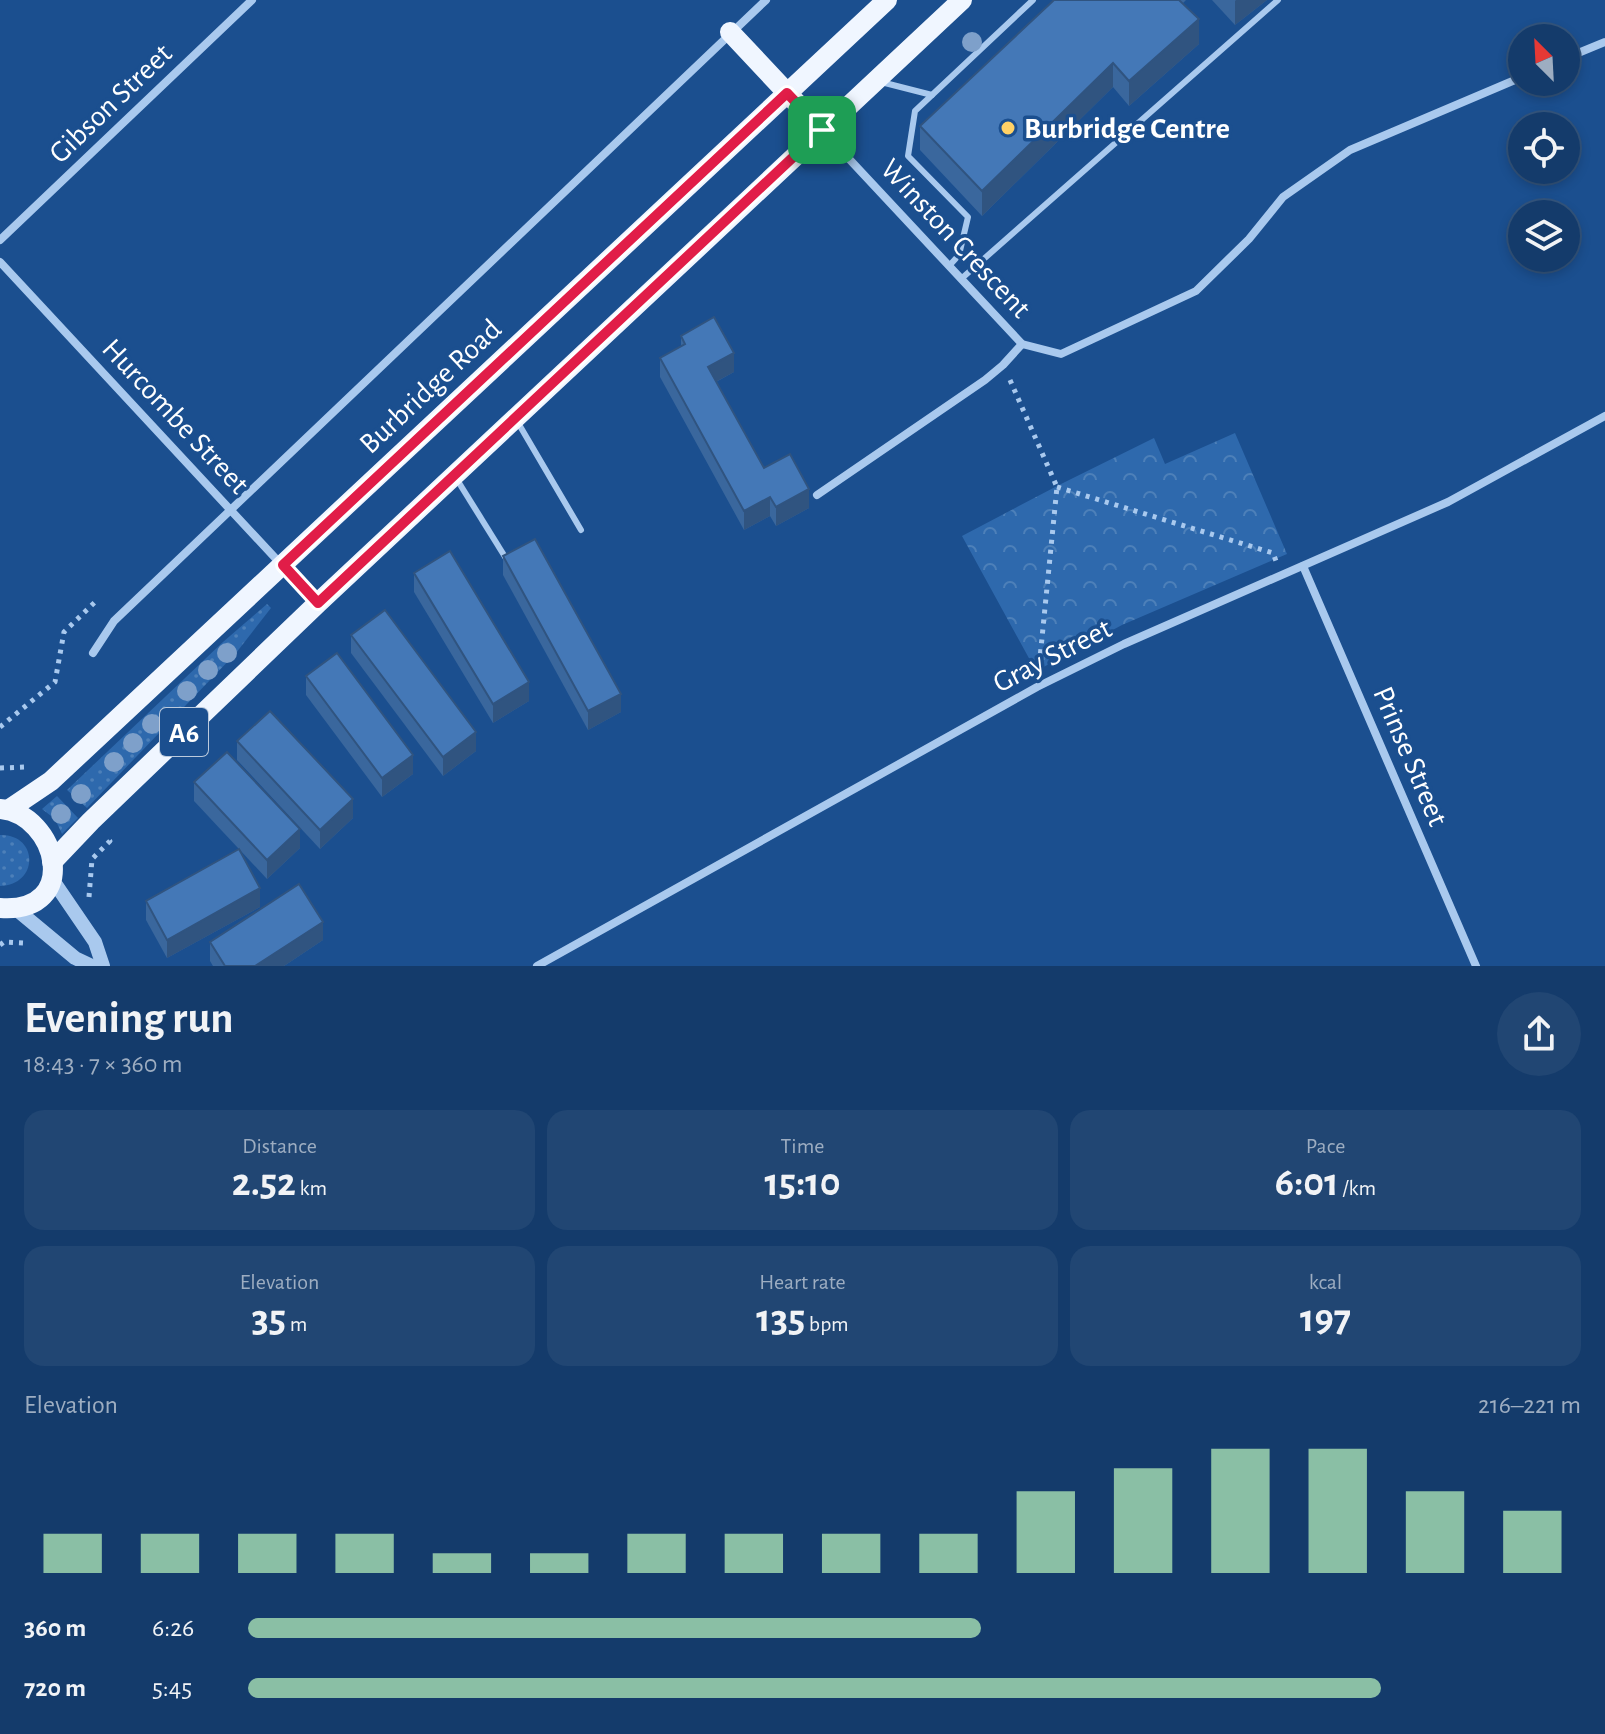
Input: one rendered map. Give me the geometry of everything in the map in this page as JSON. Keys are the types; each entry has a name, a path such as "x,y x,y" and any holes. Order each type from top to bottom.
{"main road":[{"name":"Burbridge Road","path":"4,809 51,781 887,0"},
{"name":"A6","path":"8,909 33,906 47,893 52,871 91,821 318,603 962,0"},
{"path":"730,32 822,130"},
{"name":"A6","path":"4,809 29,821 42,834 52,871"}],"street":[{"name":"Gibson Street","path":"0,240 252,0"},
{"name":"Burbridge Road","path":"93,653 114,621 766,0"},
{"path":"1580,52 1605,42"},
{"name":"Winston Crescent","path":"822,130 1022,344 1061,354 1196,291 1249,239 1283,197 1350,150 1508,83"},
{"name":"Hurcombe Street","path":"0,262 318,603"},
{"name":"Winston Crescent","path":"817,495 1003,365 1022,344"},
{"name":"Gray Street","path":"537,966 1037,687 1124,644 1448,502 1605,416"},
{"name":"Prinse Street","path":"1303,566 1476,966"},
{"path":"52,871 95,942 103,966"},
{"path":"8,909 75,958 92,966"}],"lane":[{"path":"949,266 959,255 968,217 908,156 915,111 1033,0"},
{"path":"961,279 1278,0"},
{"path":"875,81 932,95"},
{"path":"515,418 581,530"},
{"path":"455,475 507,560"}],"path":[{"path":"1003,365 1057,487 1037,687"},
{"path":"1057,487 1273,553 1282,575"},
{"path":"0,727 55,682 64,632 96,601"},
{"path":"0,768 36,767"},
{"path":"88,910 92,859 110,841 100,830"},
{"path":"0,945 4,942 24,943 31,949"}],"green space":[{"path":"1235,433 1287,554 1122,625 1036,671 962,536 1154,438 1165,464"},
{"path":"267,604 271,608 236,653 87,808 67,790 223,642"},
{"path":"57,796 78,818 62,834 55,819 42,809"},
{"path":"0,835 22,842 29,860 22,877 0,886"}],"building":[{"name":"Burbridge Centre","path":"1054,0 1179,0 1199,19 1129,81 1113,63 982,191 920,126"},
{"path":"714,317 734,353 708,367 764,468 790,454 809,489 776,507 770,497 744,511 660,358 685,344 681,336"},
{"path":"535,539 621,694 588,711 503,556"},
{"path":"450,551 529,682 493,704 414,573"},
{"path":"385,610 476,732 443,757 351,635"},
{"path":"337,653 413,755 382,778 306,676"},
{"path":"270,711 353,799 320,830 237,741"},
{"path":"227,752 300,829 267,860 194,782"},
{"path":"239,849 260,888 167,940 146,901"},
{"path":"299,884 323,922 255,966 225,966 210,942"}],"place":[{"name":"Burbridge Centre","path":"1008,128"}],"route":[{"path":"787,93 822,130 318,603 283,565 787,93"}]}
